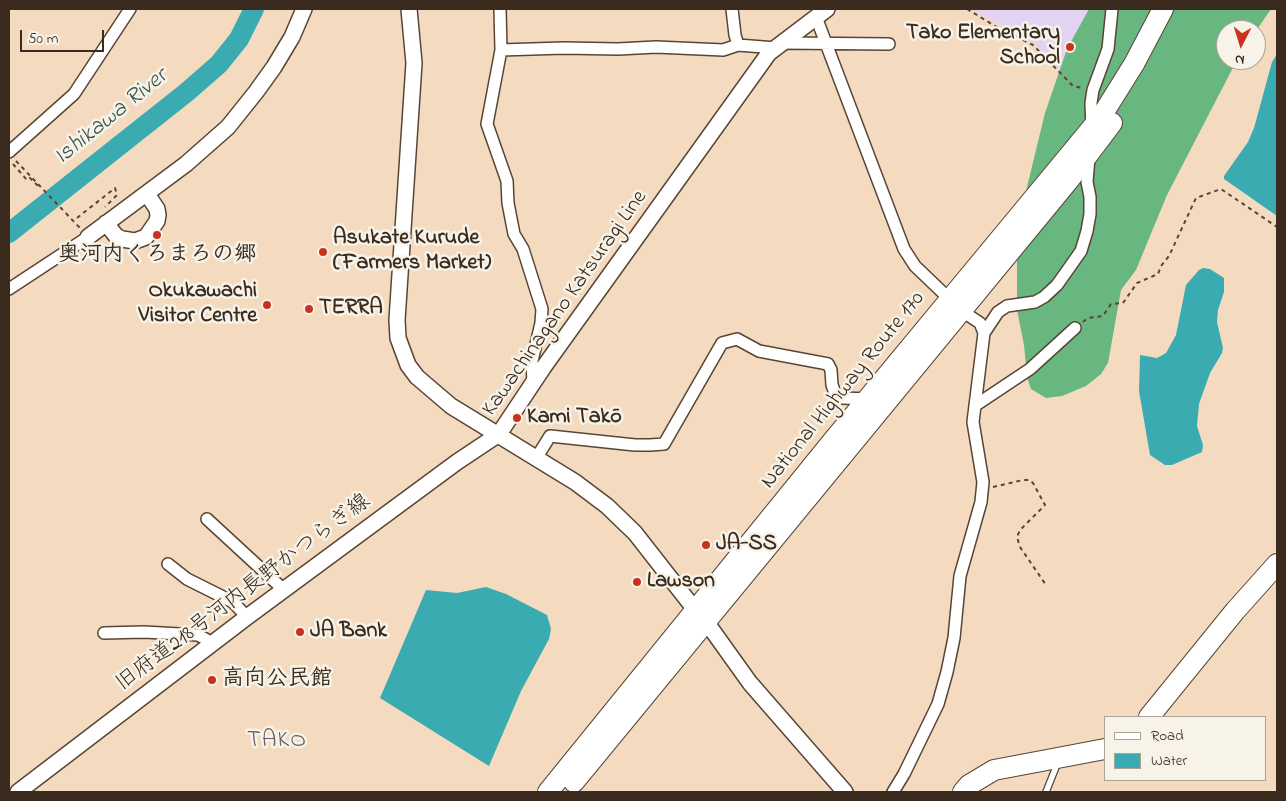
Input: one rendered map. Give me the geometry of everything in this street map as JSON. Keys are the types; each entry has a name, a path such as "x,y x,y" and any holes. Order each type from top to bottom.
{"highway":[{"name":"National Highway Route 170","path":"548,792 701,617 956,305 1101,116 1134,64 1163,9"},
{"name":"National Highway Route 170","path":"566,792 868,399 1069,180 1111,124 1145,70 1177,9"},
{"path":"1150,716 1235,611 1277,564"},
{"path":"964,792 969,785 994,770 1104,749"}],"street":[{"path":"9,152 74,94 130,9"},
{"path":"9,289 85,233 106,223 147,194 208,145 244,108 274,67 292,37 304,9"},
{"path":"409,9 414,63 397,311 398,338 408,364 417,376 451,406 499,434"},
{"path":"500,9 501,50 487,124 507,181 508,203 514,234 523,249 542,308 541,323 532,361 533,383"},
{"path":"732,9 738,44"},
{"path":"1092,128 1091,103 1093,90 1108,49 1112,9"},
{"path":"822,13 827,44 904,249 916,266 956,305 980,323 984,333"},
{"name":"Kawachinagano Katsuragi Line","path":"822,13 769,53 533,383 499,434 575,482 607,506 635,533 750,683 845,792"},
{"path":"501,50 656,47 723,50 738,44 889,44"},
{"path":"893,792 904,774 934,712 942,688 954,638 960,576 981,502 983,482 973,422 984,333 998,312 1007,306 1035,302 1044,297 1057,285 1081,251 1090,214 1088,182 1090,153"},
{"path":"106,223 116,236 122,239 135,241 146,237 157,221 158,215 157,209 147,194"},
{"path":"976,405 1030,369 1075,328"},
{"path":"537,457 550,436 635,445 664,444 722,343 737,339 759,351 828,364 835,392 843,398 868,399"},
{"name":"旧府道218号河内長野かつらぎ線","path":"18,792 247,617 449,468 499,434"},
{"path":"207,519 284,590"},
{"path":"168,564 186,579 233,602 247,617"},
{"path":"104,633 144,632 198,636 213,643"}],"lane":[{"path":"1046,792 1060,758"}],"path":[{"path":"967,9 989,23 1033,45 1073,86 1093,90"},
{"path":"13,164 27,180 30,178 39,187"},
{"path":"24,169 85,233"},
{"path":"77,218 116,188 117,195 105,207"},
{"path":"1075,328 1088,318 1103,316 1111,304 1123,303 1137,283 1158,274 1169,256 1196,198 1221,189 1277,227"},
{"path":"982,489 1023,480 1029,480 1033,483 1045,505 1020,530 1017,537 1020,547 1046,585"}],"shaded area":[{"name":"Tako Elementary School","path":"971,9 1103,9 1067,78 1036,45"}],"green space":[{"path":"1089,9 1271,9 1264,20 1216,20 1216,70 1232,70 1167,195 1136,270 1121,290 1108,363 1101,374 1086,386 1062,396 1046,398 1031,389 1027,377 1024,345 1017,310 1017,247 1027,187 1045,113 1067,49"}],"water":[{"path":"1277,54 1277,216 1224,179 1224,176 1248,142 1254,128 1272,62"},
{"path":"1203,268 1210,269 1224,278 1224,292 1218,310 1217,322 1223,348 1210,373 1199,404 1197,426 1203,445 1202,452 1172,465 1165,465 1150,455 1139,391 1140,355 1157,358 1166,353 1176,335 1186,285"},
{"path":"486,587 506,594 547,615 551,629 549,639 521,691 489,766 380,698 426,590 457,593"}],"waterway":[{"name":"Ishikawa River","path":"9,233 187,92 219,64 239,39 254,9"}],"place":[{"name":"Tako Elementary School","path":"1070,47"},
{"name":"奥河内くろまろの郷","path":"157,235"},
{"name":"Asukate Kurude (Farmers Market)","path":"323,252"},
{"name":"Okukawachi Visitor Centre","path":"267,305"},
{"name":"TERRA","path":"309,309"},
{"name":"Kami Takō","path":"517,418"},
{"name":"JA-SS","path":"706,545"},
{"name":"Lawson","path":"637,582"},
{"name":"JA Bank","path":"300,632"},
{"name":"高向公民館","path":"212,680"}],"district":[{"name":"TAKO","path":"277,742"}]}
